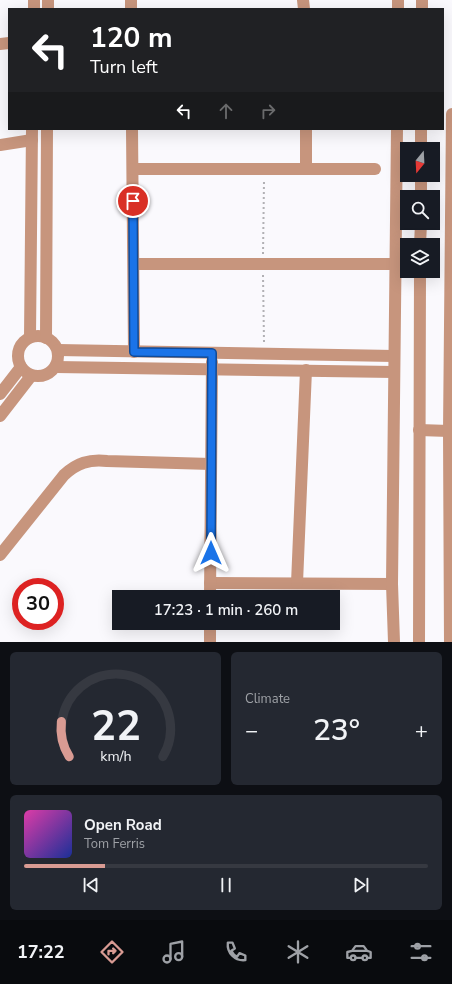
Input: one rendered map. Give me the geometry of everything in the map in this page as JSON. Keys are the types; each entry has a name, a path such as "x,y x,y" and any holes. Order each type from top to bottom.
{"street":[{"path":"450,642 448,431 452,114"},
{"path":"46,338 47,130"},
{"path":"132,130 134,352"},
{"path":"306,130 306,169"},
{"path":"394,642 392,584 397,130"},
{"path":"421,130 421,142"},
{"path":"0,145 32,135 30,337"},
{"path":"133,169 375,169"},
{"path":"134,264 395,264"},
{"path":"419,642 420,278"},
{"path":"41,336 46,338 53,343 58,350 56,366 48,374 37,377 31,376 20,367 17,356 18,350 25,340 30,337 41,336"},
{"path":"58,350 394,356"},
{"path":"210,590 212,353"},
{"path":"56,366 394,372"},
{"path":"0,394 20,367"},
{"path":"297,583 306,370"},
{"path":"0,416 31,376"},
{"path":"419,430 448,431"},
{"path":"0,556 64,475 73,467 84,462 95,460 107,462 211,464"},
{"path":"210,583 392,584"},
{"path":"210,630 210,642"}],"route":[{"path":"133,201 134,352 212,353 211,553"}]}
